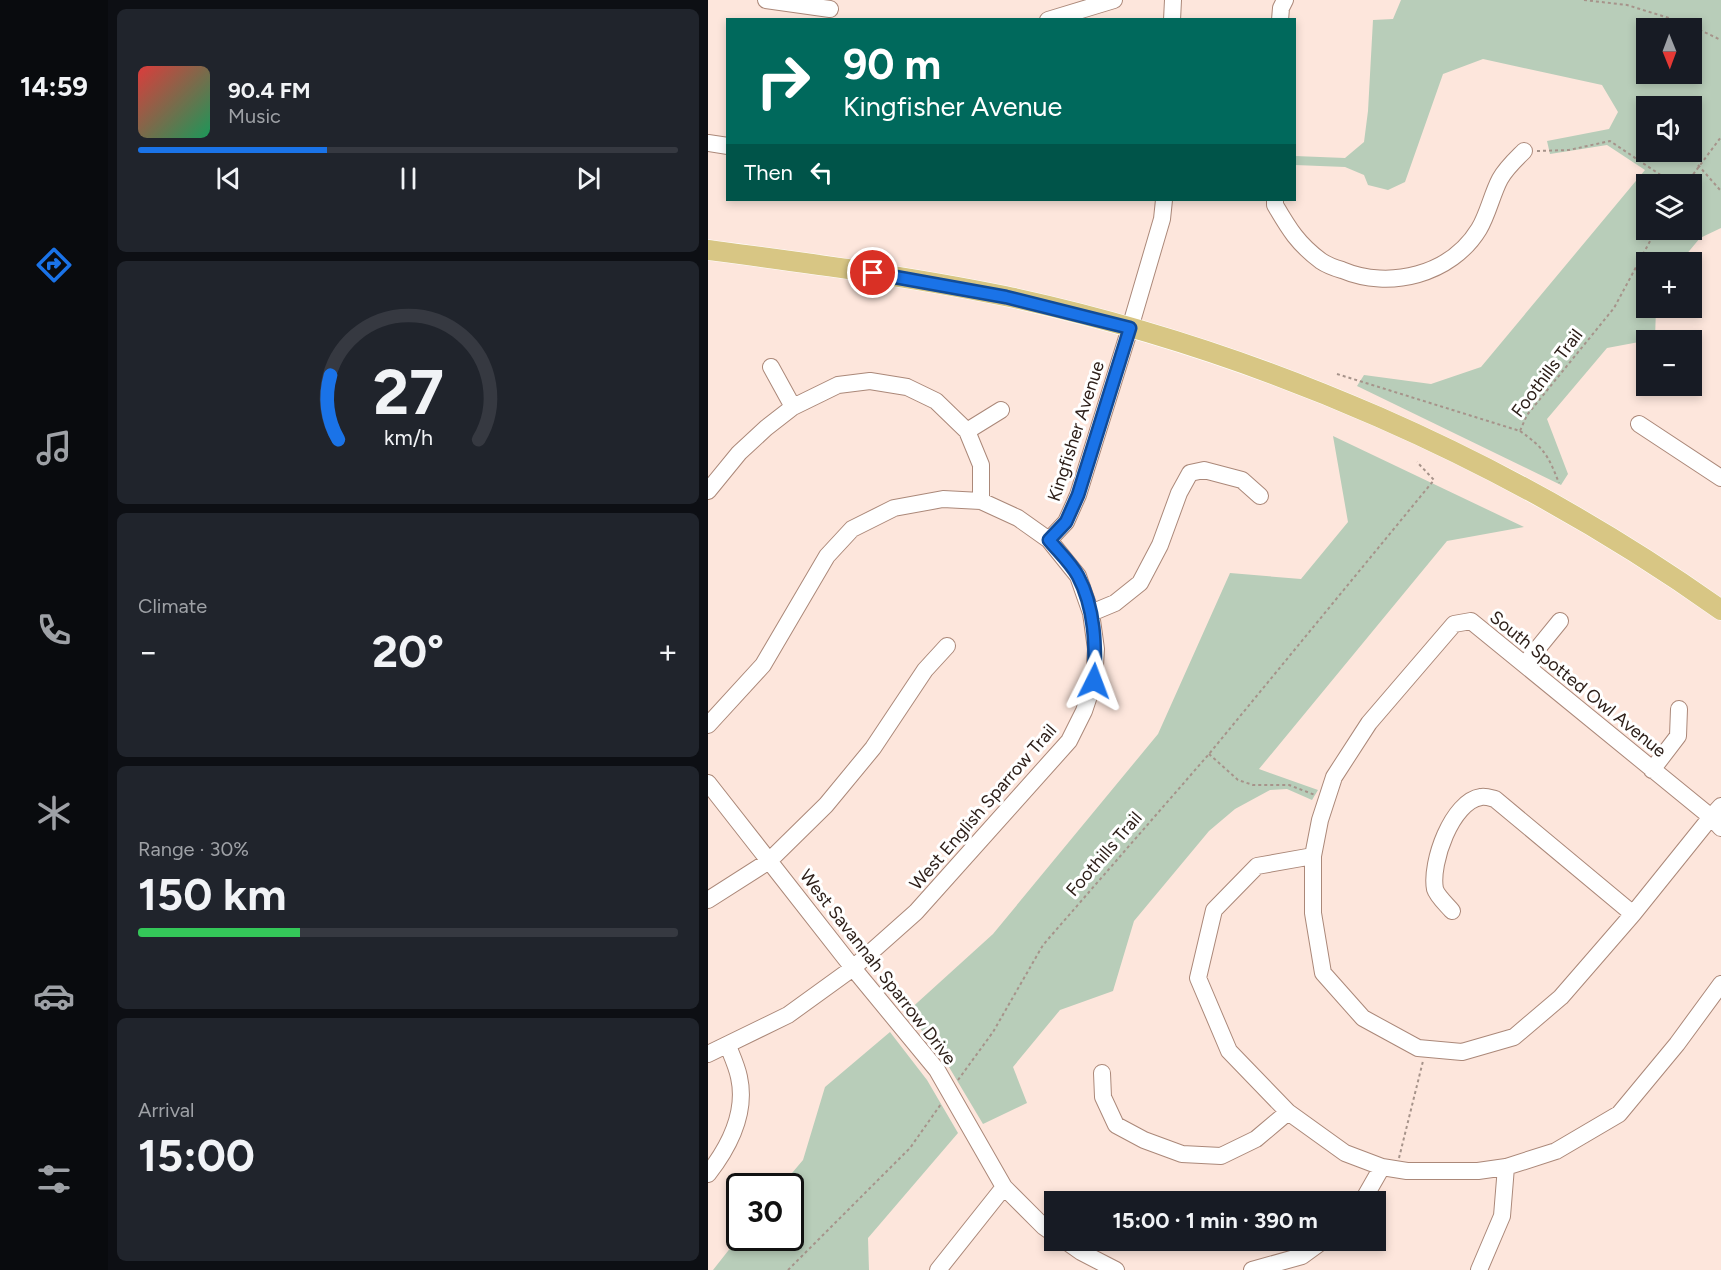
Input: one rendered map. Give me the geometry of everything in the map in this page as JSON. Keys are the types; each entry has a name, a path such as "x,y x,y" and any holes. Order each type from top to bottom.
{"main road":[{"path":"708,250 863,271 962,288 1055,308 1130,328 1241,364 1303,387 1443,447 1533,493 1598,530 1721,610"}],"street":[{"path":"766,0 831,10"},
{"path":"1055,18 1114,0"},
{"path":"1172,18 1173,0"},
{"path":"1280,18 1285,0"},
{"path":"708,143 726,146"},
{"path":"1275,201 1275,205 1294,237 1322,263 1350,274 1379,279 1407,278 1435,269 1461,249 1479,230 1501,177 1524,151"},
{"name":"Kingfisher Avenue","path":"1049,540 1066,522 1078,495 1162,219 1164,201"},
{"path":"771,367 793,407"},
{"path":"708,491 740,453 766,428 793,407 838,385 870,381 907,387 936,401 967,431 981,465 981,501"},
{"path":"967,431 1001,410"},
{"path":"1639,424 1721,478"},
{"path":"1091,612 1115,603 1140,583 1160,545 1179,493 1190,473 1204,470 1242,480 1260,496"},
{"name":"West English Sparrow Trail","path":"708,724 763,665 827,556 852,529 894,508 943,499 981,501 1018,518 1049,540 1078,576 1091,612 1096,649 1094,681 1084,711 1069,741 916,912 853,968 788,1015 708,1054"},
{"name":"South Spotted Owl Avenue","path":"1471,621 1525,664 1652,770 1718,817 1562,998 1514,1036 1462,1052 1418,1048 1362,1018 1323,973 1313,913 1313,856 1320,819 1334,777 1369,723 1454,624 1471,621"},
{"path":"1525,664 1560,621"},
{"path":"708,900 769,861 826,805 873,748 925,670 947,646"},
{"path":"1652,770 1678,736 1680,709"},
{"name":"West Savannah Sparrow Drive","path":"708,783 853,968 937,1070 1004,1187 1044,1227"},
{"path":"1452,911 1435,890 1435,865 1441,841 1453,820 1464,806 1480,797 1495,799 1633,914"},
{"path":"1313,856 1257,866 1214,910 1198,978 1229,1051 1288,1112 1345,1153 1389,1168 1407,1171 1478,1171 1506,1167 1556,1152 1619,1114 1677,1044 1721,984"},
{"path":"708,1174 724,1153 734,1132 740,1107 740,1079 728,1046"},
{"path":"1101,1073 1103,1097 1116,1125 1144,1140 1182,1154 1221,1156 1256,1139 1288,1112"},
{"path":"1479,1270 1502,1216 1506,1167"},
{"path":"1371,1191 1389,1168"},
{"path":"938,1270 1004,1187"},
{"path":"1080,1251 1116,1270"},
{"path":"1252,1270 1302,1256 1309,1251"}],"path":[{"path":"1584,0 1627,5 1685,23 1721,40"},
{"path":"1692,174 1721,137"},
{"path":"1524,151 1569,150 1610,141 1659,174"},
{"path":"1698,165 1721,191"},
{"name":"Foothills Trail","path":"1337,374 1520,431 1527,415 1614,308 1651,240"},
{"path":"1520,431 1540,445 1552,466 1558,483"},
{"name":"Foothills Trail","path":"788,1270 910,1148 993,1032 1043,945 1209,754 1434,480 1418,462"},
{"path":"1209,754 1238,780 1253,785 1289,785 1326,799"},
{"path":"1389,1168 1426,1049"}],"green space":[{"path":"1401,0 1721,0 1721,228 1702,237 1702,174 1642,174 1645,170 1607,145 1550,154 1547,141 1609,129 1618,112 1602,85 1483,59 1443,74 1405,182 1388,190 1368,185 1364,175 1345,167 1296,165 1296,156 1345,158 1364,142 1373,20 1393,19"},
{"path":"1636,181 1636,240 1698,240 1688,252 1636,252 1636,318 1656,318 1655,330 1636,330 1636,343 1607,348 1547,419 1568,474 1561,485 1357,386 1364,375 1431,384 1481,367"},
{"path":"1333,436 1524,527 1447,541 1259,769 1318,790 1312,800 1287,789 1270,790 1235,809 1209,831 1134,921 1113,991 1060,1010 1013,1067 1027,1103 983,1124 943,1057 907,1012 993,934 1158,734 1230,573 1301,579 1348,522"},
{"path":"890,1032 927,1080 958,1133 868,1238 869,1270 713,1270 728,1251 804,1251 804,1173 792,1173 803,1160 825,1087"}],"route":[{"path":"873,273 1006,297 1130,328 1078,495 1066,522 1049,540 1078,576 1091,612 1096,649 1094,681"}]}
